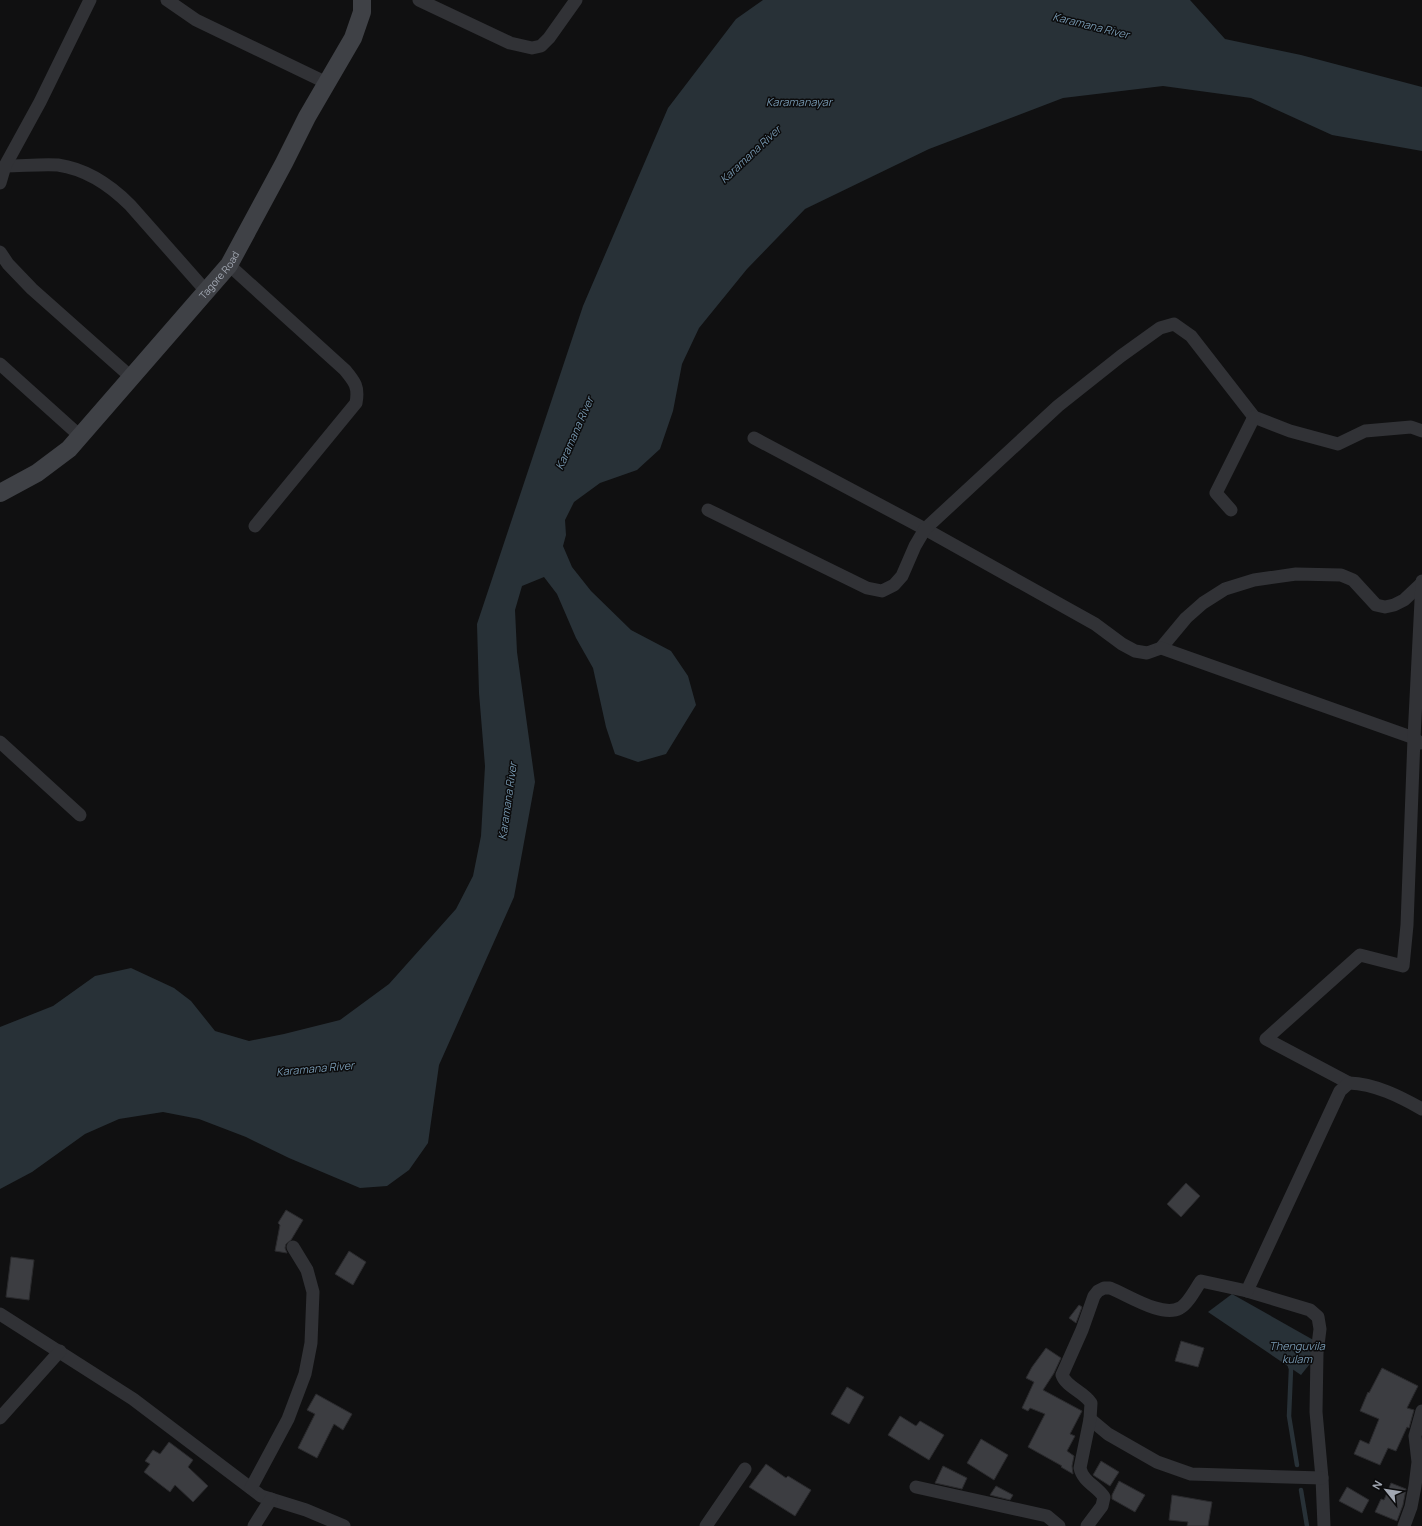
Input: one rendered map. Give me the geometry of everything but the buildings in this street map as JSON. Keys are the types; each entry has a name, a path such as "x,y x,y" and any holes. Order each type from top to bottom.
{"street":[{"path":"0,183 5,166 47,88 90,0"},
{"path":"167,0 196,20 327,83"},
{"name":"Tagore Road","path":"3,487 37,473 68,449 229,265 307,117 352,38 362,12 362,0"},
{"path":"419,0 510,43 532,48 541,46 549,38 576,0"},
{"path":"5,166 58,165 81,171 98,179 118,192 206,291"},
{"path":"0,252 8,264 32,288 131,377"},
{"path":"229,265 345,370 354,381 358,392 356,403 255,526"},
{"path":"708,510 867,588 882,591 894,585 902,576 915,546 925,529 1058,406 1121,356 1160,328 1174,324 1191,336 1254,417 1290,431 1338,444 1365,431 1411,427 1422,431"},
{"path":"0,364 80,436"},
{"path":"1231,510 1216,493 1254,417"},
{"path":"754,438 925,529 1095,624 1122,644 1135,650 1147,653 1161,648 1186,618 1203,603 1224,588 1254,580 1296,574 1341,575 1353,580 1376,605 1385,607 1394,605 1404,600 1421,582"},
{"path":"1421,582 1418,741 1408,926 1403,966 1360,955 1266,1039 1348,1083 1361,1083 1380,1088 1422,1109"},
{"path":"1161,648 1418,741"},
{"path":"0,742 80,815"},
{"path":"1247,1291 1340,1091 1348,1083"},
{"path":"251,1488 288,1419 305,1374 312,1343 313,1292 307,1270 292,1247"},
{"path":"1087,1526 1102,1506 1104,1497 1100,1490 1086,1481 1081,1475 1080,1468 1090,1419 1091,1403 1082,1393 1067,1384 1062,1375 1082,1330 1091,1304 1098,1291 1104,1288 1110,1288 1156,1310 1171,1310 1180,1308 1201,1281 1247,1291 1310,1310 1318,1317 1320,1329 1316,1353 1316,1412 1322,1478 1324,1526"},
{"path":"0,1314 133,1399 261,1496 306,1510 342,1526"},
{"path":"0,1418 60,1351"},
{"path":"1404,1526 1411,1507 1415,1486 1418,1462 1415,1436 1422,1414"},
{"path":"1090,1419 1108,1434 1157,1462 1191,1474 1322,1478"},
{"path":"706,1526 745,1469"},
{"path":"916,1487 1047,1516 1059,1526"},
{"path":"254,1526 271,1499"}],"water":[{"name":"Karamanayar","path":"763,0 1190,0 1225,39 1301,55 1422,87 1422,151 1332,135 1251,98 1163,86 1063,98 929,149 805,209 747,269 699,328 682,364 673,411 660,449 637,470 600,483 574,502 565,520 566,535 563,546 572,567 591,591 631,630 671,651 688,676 696,705 666,754 638,762 615,754 606,727 593,668 576,638 557,594 544,577 522,586 515,610 517,652 535,782 514,897 439,1065 428,1143 409,1170 387,1186 360,1188 289,1158 246,1137 199,1119 163,1112 119,1119 85,1134 32,1172 0,1189 0,1027 53,1006 95,976 131,968 174,988 191,1001 215,1031 249,1041 340,1020 389,984 456,909 473,876 481,836 485,766 479,693 477,624 583,306 668,108 736,19"},
{"name":"Thenguvila kulam","path":"1232,1294 1324,1346 1301,1375 1208,1312"}],"waterway":[{"path":"1289,1363 1291,1369 1289,1416 1297,1465"},
{"path":"1301,1490 1307,1526"}],"water label":[{"name":"Karamana River","path":"1091,25"},
{"name":"Karamana River","path":"750,154"},
{"name":"Karamana River","path":"574,433"},
{"name":"Karamana River","path":"507,801"},
{"name":"Karamana River","path":"315,1068"}]}
